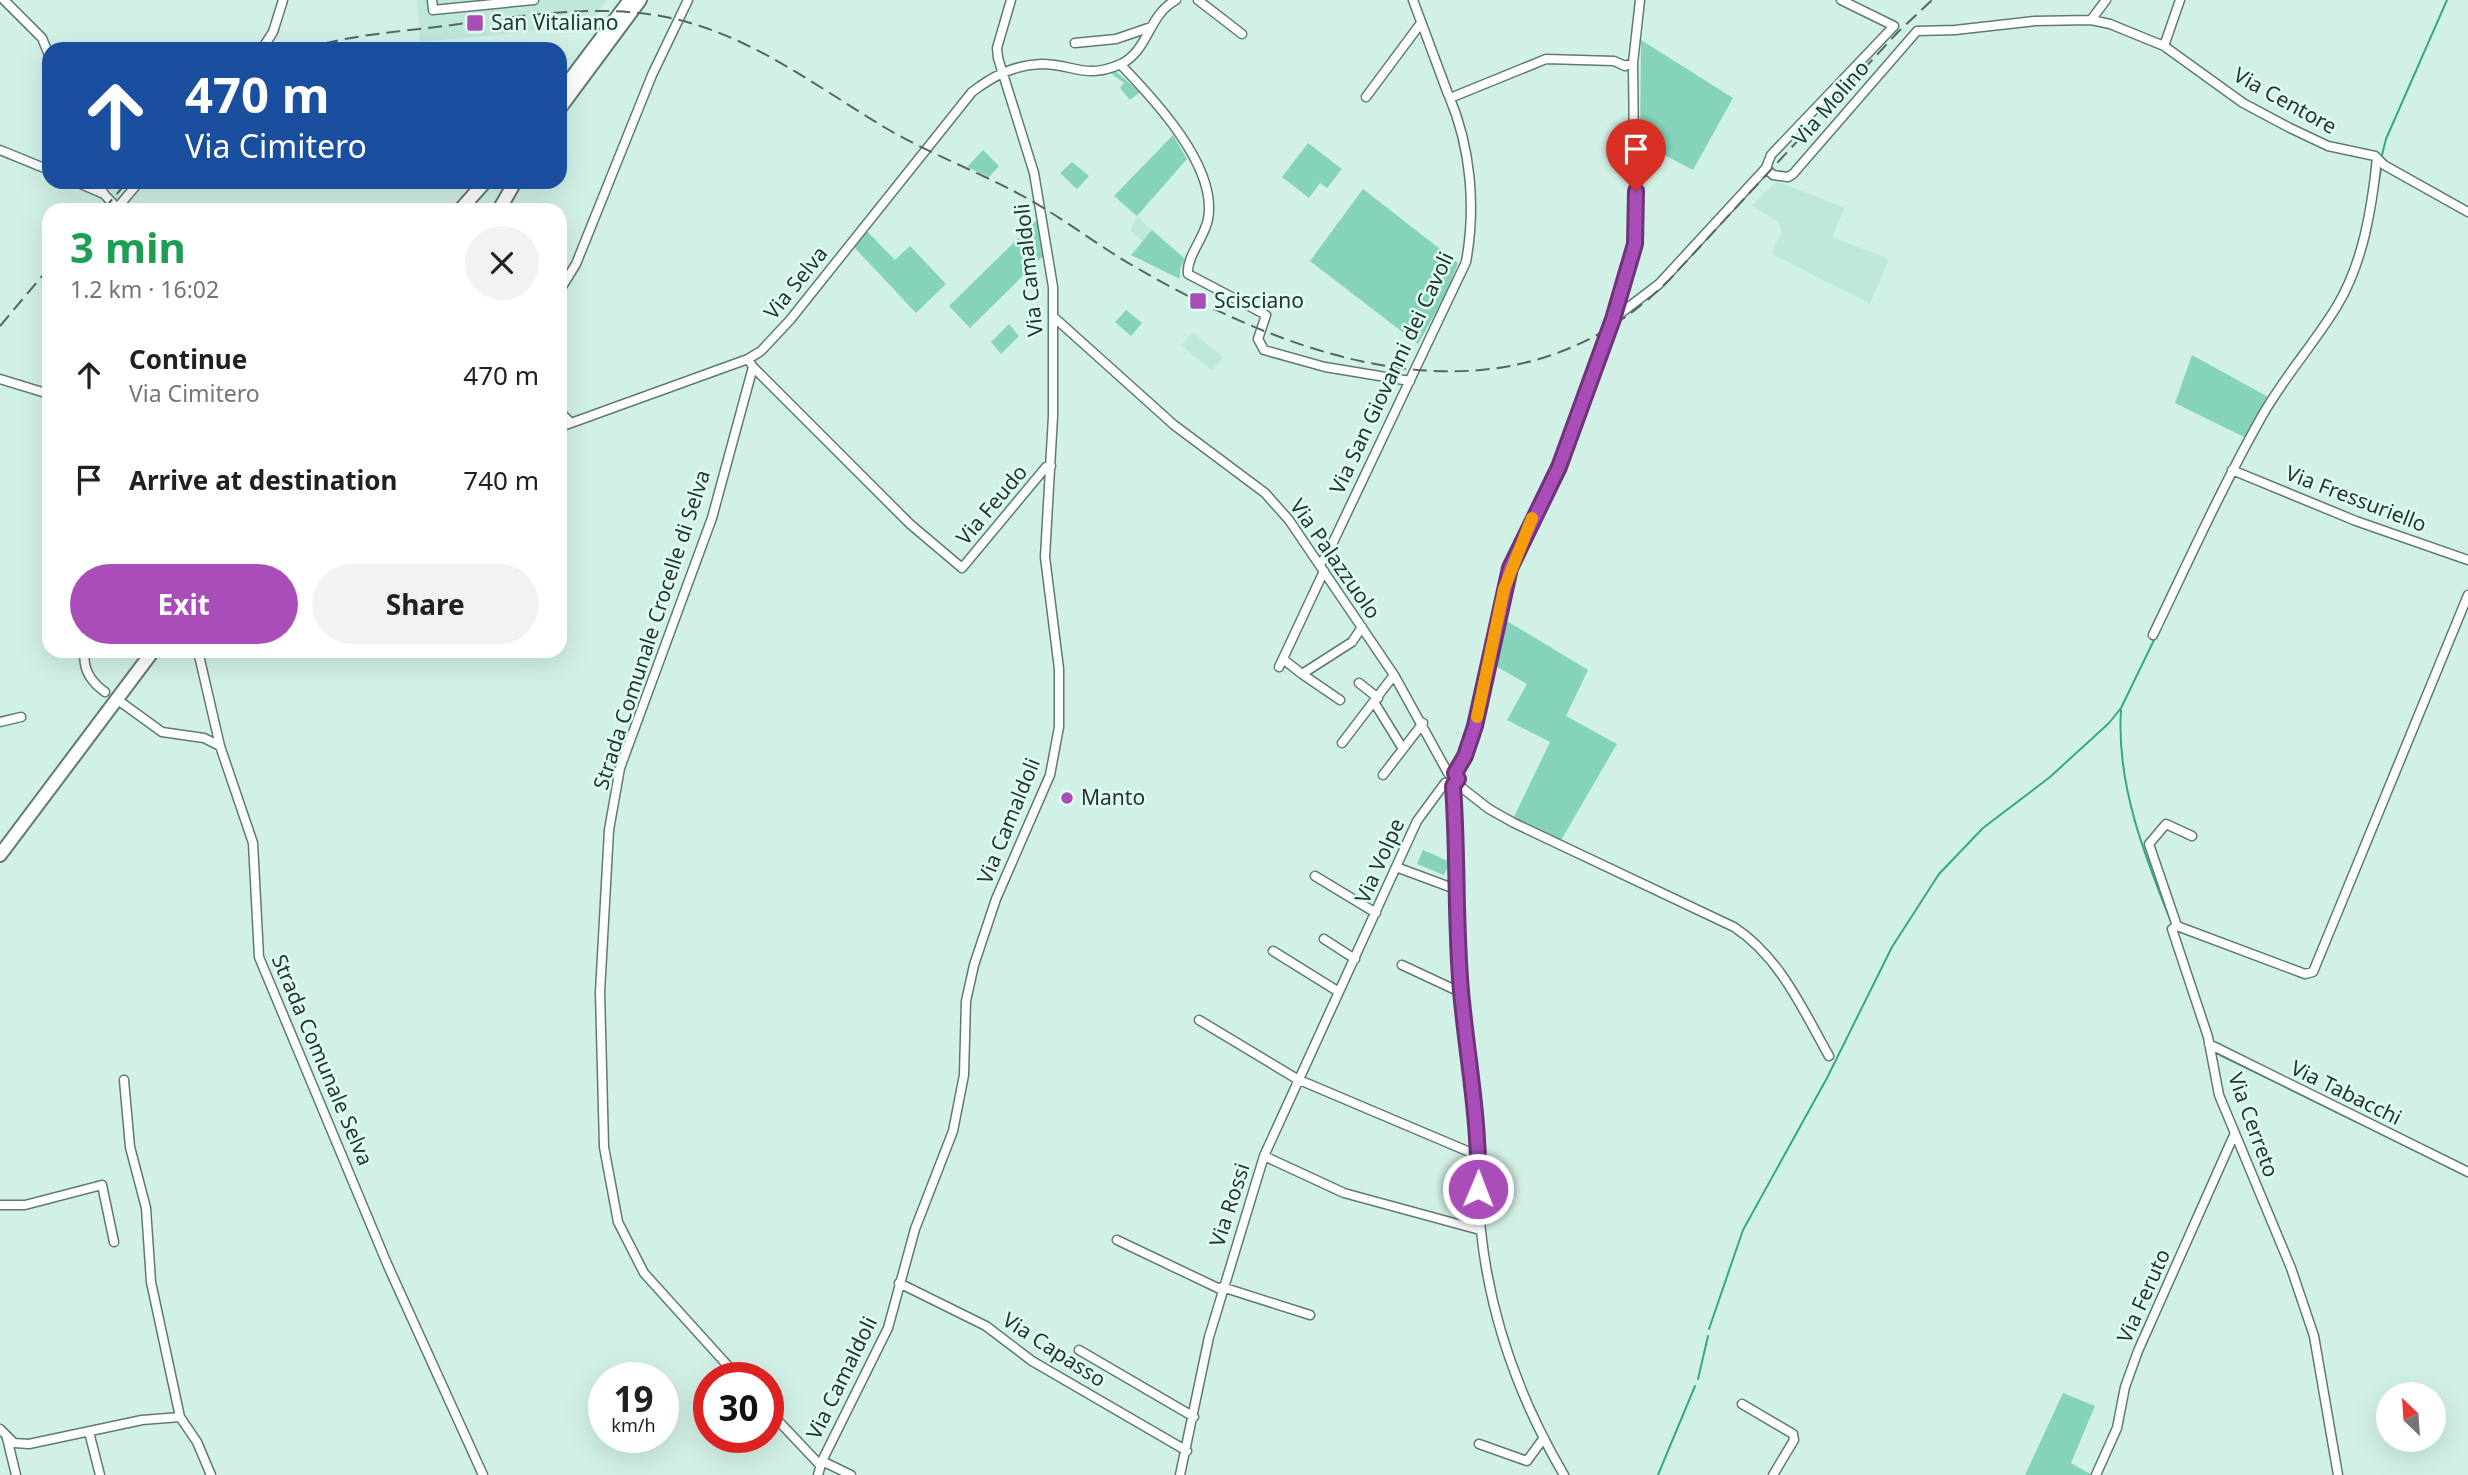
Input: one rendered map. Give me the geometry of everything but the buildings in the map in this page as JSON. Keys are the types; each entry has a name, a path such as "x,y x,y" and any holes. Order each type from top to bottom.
{"highway":[{"path":"567,84 630,0"},
{"path":"567,99 640,0"},
{"path":"466,203 479,189"},
{"path":"0,842 138,658"},
{"path":"0,855 148,658"}],"street":[{"path":"4,0 44,42"},
{"path":"267,42 273,32 283,0"},
{"path":"432,0 433,10 534,0"},
{"path":"567,279 576,264 652,75 688,0"},
{"name":"Via Camaldoli","path":"818,1475 821,1463 888,1328 915,1229 957,1116 964,1074 966,1001 974,965 989,917 1040,800 1054,758 1060,705 1045,557 1056,319 1038,191 1000,72 997,48 1011,0"},
{"path":"1198,0 1242,34"},
{"path":"1564,1475 1543,1439 1504,1342 1480,1230 1478,1118 1462,993 1451,773 1465,756 1475,726 1510,568 1559,467 1613,319 1635,244 1633,59 1640,0"},
{"name":"Via Molino","path":"1841,0 1894,26 1771,155 1766,168 1777,176 1793,174 1917,31 2035,21 2091,20 2135,32 2164,46"},
{"path":"2091,20 2106,0"},
{"path":"2164,46 2180,0"},
{"path":"1000,72 1042,64 1097,73 1120,64 1135,55 1170,1"},
{"name":"Via San Giovanni dei Cavoli","path":"1303,674 1281,663 1362,476 1466,262 1473,224 1472,191 1454,108 1454,94 1444,81 1421,23 1417,3"},
{"path":"1366,97 1421,23"},
{"path":"1075,43 1116,39 1151,27"},
{"name":"Via Centore","path":"2164,46 2243,103 2328,146 2377,158 2384,165 2468,212"},
{"path":"1454,94 1546,59 1617,63 1633,59"},
{"path":"1617,63 1634,80"},
{"path":"1120,64 1158,104 1198,167 1207,189 1210,208 1207,228 1188,266 1188,274 1266,315 1258,340 1264,350 1325,367 1410,381"},
{"name":"Via Selva","path":"567,424 748,359 761,351 790,320 972,92 1000,72"},
{"path":"0,150 42,167"},
{"path":"2153,635 2232,470 2293,366 2337,306 2360,249 2374,194 2377,158"},
{"path":"1613,319 1659,284 1766,168"},
{"path":"92,189 104,194"},
{"path":"102,189 112,203"},
{"path":"122,203 133,189"},
{"name":"Via Palazzuolo","path":"1056,319 1174,425 1265,493 1289,520 1394,674 1451,773 1452,784"},
{"path":"748,359 753,367"},
{"name":"Via Feudo","path":"753,367 911,524 962,568 1046,467 1051,466"},
{"name":"Strada Comunale Crocelle di Selva","path":"724,1362 644,1273 618,1222 604,1147 600,992 609,830 620,768 712,518 753,367"},
{"path":"0,379 42,392"},
{"path":"567,419 571,423"},
{"name":"Via Fressuriello","path":"2232,470 2356,521 2468,560"},
{"path":"2177,926 2305,974 2313,972 2468,595"},
{"path":"1340,700 1303,674 1352,642 1362,627"},
{"path":"84,658 88,674 105,692"},
{"name":"Strada Comunale Selva","path":"200,658 220,746 253,843 259,957 388,1266 483,1475"},
{"path":"1342,743 1394,674"},
{"path":"1359,683 1376,700 1403,749"},
{"path":"122,704 162,732 204,738 220,746"},
{"path":"0,722 21,718"},
{"path":"1383,775 1423,723"},
{"path":"1452,784 1514,823 1734,927 1755,940 1777,966 1829,1056"},
{"name":"Via Volpe","path":"1355,958 1417,821 1452,784"},
{"name":"Via Cerreto","path":"2192,836 2166,824 2149,844 2177,926 2172,929 2209,1044 2220,1094 2234,1135 2291,1268 2314,1336 2338,1475"},
{"path":"1396,867 1458,890"},
{"path":"1315,876 1376,914"},
{"path":"1324,939 1355,958"},
{"path":"1273,951 1339,992"},
{"name":"Via Rossi","path":"1180,1475 1194,1417 1202,1367 1222,1288 1264,1156 1297,1079 1355,958"},
{"path":"1402,965 1462,993"},
{"path":"1199,1020 1297,1079 1479,1156"},
{"name":"Via Tabacchi","path":"2209,1044 2468,1172"},
{"path":"124,1080 130,1147 146,1208 151,1282 180,1417 197,1442 211,1475"},
{"name":"Via Feruto","path":"2096,1475 2117,1428 2125,1387 2138,1351 2234,1135"},
{"path":"1264,1156 1344,1193 1480,1230"},
{"path":"0,1205 25,1205 102,1185 114,1242"},
{"path":"1117,1240 1222,1288 1310,1315"},
{"name":"Via Capasso","path":"899,1283 986,1326 1040,1367 1187,1451"},
{"path":"1079,1350 1194,1417"},
{"path":"1742,1404 1794,1436 1773,1475"},
{"path":"0,1429 14,1443 29,1444 142,1420 180,1417"},
{"path":"784,1426 821,1463 851,1475"},
{"path":"89,1432 100,1475"},
{"path":"7,1438 16,1475"},
{"path":"1479,1444 1527,1461 1543,1439"}],"shaded area":[{"path":"416,0 607,0 588,26 420,42"},
{"path":"1777,181 1845,208 1832,237 1889,259 1870,304 1774,255 1772,251 1782,232 1778,222 1752,205"},
{"path":"1137,216 1152,230 1143,241 1130,231"},
{"path":"1193,332 1223,357 1212,371 1181,345"}],"green space":[{"path":"1641,40 1733,98 1693,170 1640,142"},
{"path":"1114,70 1140,92 1130,100 1120,88 1124,83 1109,72"},
{"path":"1173,135 1187,159 1137,216 1114,196"},
{"path":"1308,143 1342,169 1327,188 1320,183 1309,198 1282,177"},
{"path":"983,150 999,166 989,177 967,167"},
{"path":"1072,162 1089,176 1077,189 1060,173"},
{"path":"1363,189 1458,263 1445,296 1418,344 1310,261"},
{"path":"1038,219 1045,254 970,328 949,306"},
{"path":"1152,230 1185,259 1180,269 1180,279 1131,255"},
{"path":"867,231 895,260 910,246 946,284 916,313 854,247"},
{"path":"1126,310 1142,323 1131,336 1115,322"},
{"path":"1009,324 1019,336 1001,354 991,342"},
{"path":"2192,355 2270,398 2246,438 2175,403"},
{"path":"1502,618 1588,670 1566,716 1617,744 1560,842 1513,819 1550,742 1507,720 1527,684 1494,665"},
{"path":"1423,850 1450,862 1444,875 1417,864"},
{"path":"2063,1393 2095,1406 2071,1463 2092,1475 2025,1475"}],"waterway":[{"path":"2382,155 2386,139 2447,0"},
{"path":"2378,184 2381,169"},
{"path":"2189,568 2211,523"},
{"path":"1709,1329 1743,1230 1827,1078 1892,947 1939,874 1983,828 2050,777 2109,723 2121,708 2156,636"},
{"path":"2121,710 2123,765 2134,820 2172,924"},
{"path":"2220,1055 2357,1122"},
{"path":"1698,1379 1708,1336"},
{"path":"1658,1475 1695,1386"}],"railway":[{"path":"330,42 373,34 566,12 627,12 687,22 764,54 902,137 1030,200 1137,268 1201,303 1269,333 1338,356 1408,369 1478,370 1545,357 1610,327 1671,278 1898,32 1932,0"},
{"path":"109,203 121,189"},
{"path":"0,326 42,276"}],"slow traffic":[{"path":"1477,717 1504,589 1510,568 1532,518"}],"place":[{"name":"San Vitaliano","path":"475,23"},
{"name":"Scisciano","path":"1198,301"},
{"name":"Manto","path":"1067,798"}],"route":[{"path":"1478,1189 1478,1118 1462,993 1458,935 1453,786 1458,779 1455,773 1465,756 1475,726 1510,568 1526,529 1559,467 1629,268 1635,244 1636,191"}]}
